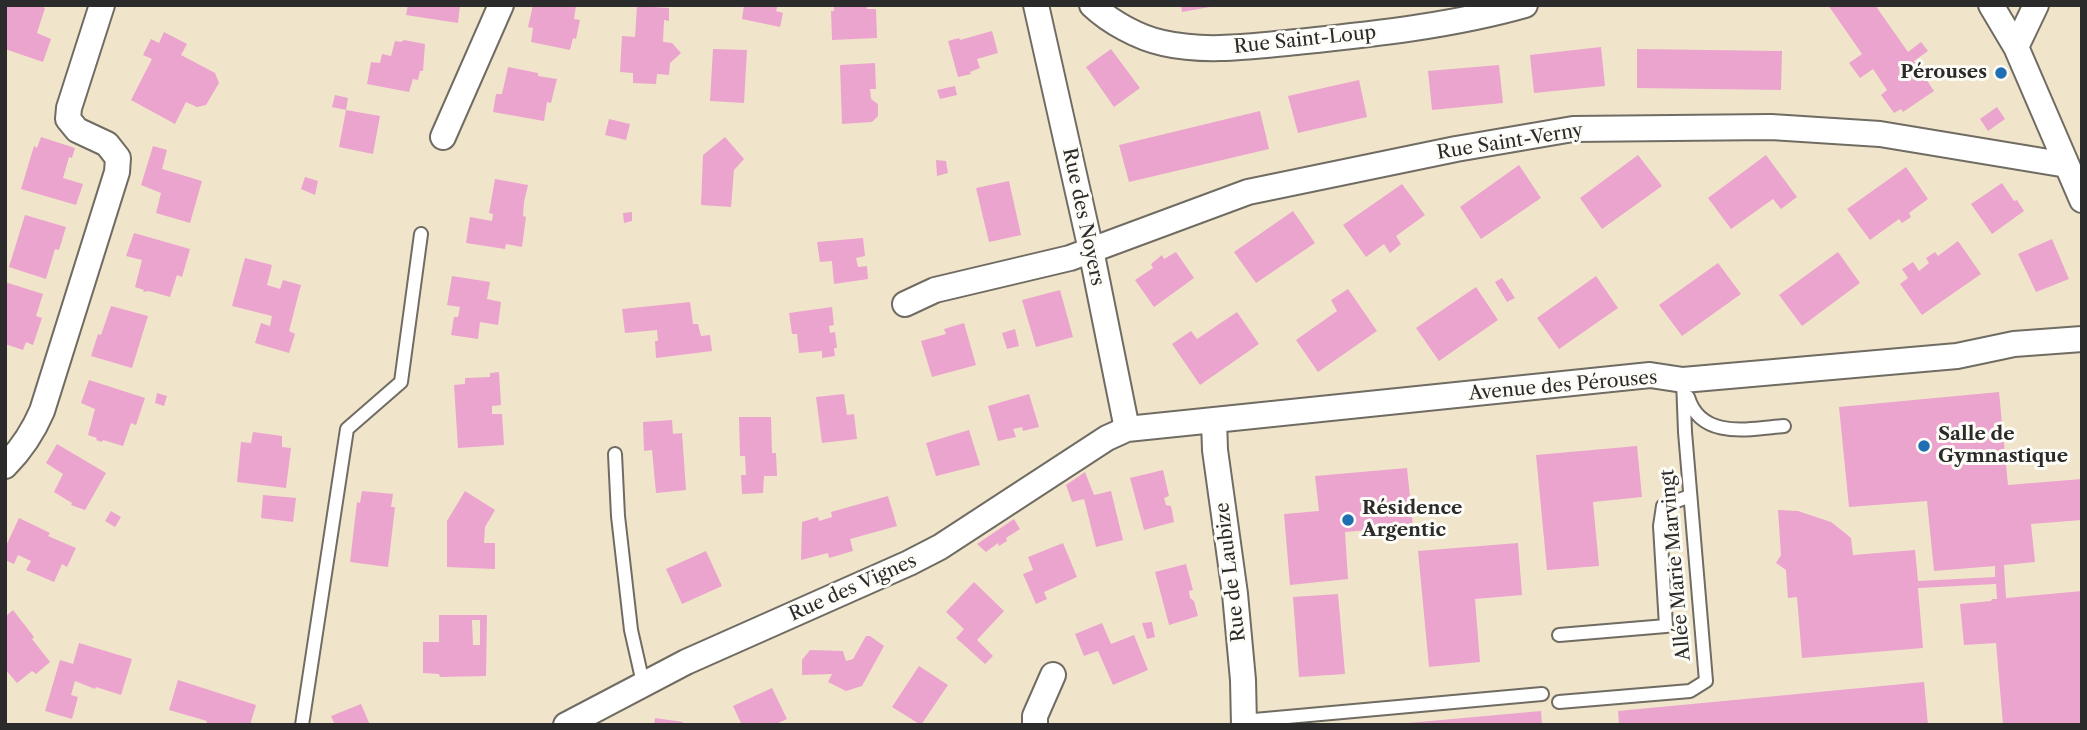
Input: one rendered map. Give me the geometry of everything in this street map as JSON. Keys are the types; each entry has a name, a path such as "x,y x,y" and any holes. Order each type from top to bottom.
{"street":[{"path":"5,466 33,432 42,411 117,172 118,158 107,144 77,130 68,119 69,108 102,5"},
{"path":"443,137 501,5"},
{"name":"Rue des Noyers","path":"1036,5 1128,429"},
{"name":"Rue Saint-Loup","path":"1092,5 1129,30 1161,43 1236,48 1404,29 1486,16 1525,5"},
{"path":"1992,5 2016,47 2082,200"},
{"path":"2016,47 2036,5"},
{"name":"Rue Saint-Verny","path":"905,304 935,290 1070,258 1248,192 1456,149 1573,129 1771,127 1880,134 2067,165"},
{"name":"Avenue des Pérouses","path":"1128,429 1650,376 1683,380 1957,356 2014,344 2082,339"},
{"name":"Rue de Laubize","path":"1214,420 1215,450 1235,594 1244,723"},
{"name":"Rue des Vignes","path":"565,725 643,683 940,547 1107,438 1128,429"},
{"path":"1035,725 1035,716 1053,675"}],"lane":[{"path":"302,725 347,429 401,382 421,234"},
{"path":"1683,380 1692,409 1709,425 1734,430 1784,426"},
{"name":"Allée Marie Marvingt","path":"1559,702 1690,691 1706,681 1683,380"},
{"path":"615,454 618,516 631,630 643,683"},
{"path":"1559,635 1666,626 1660,526 1663,506 1690,496"},
{"path":"1244,723 1542,694"}],"building":[{"path":"5,5 39,5 45,8 37,33 51,39 43,62 5,49"},
{"path":"408,5 460,5 458,23 406,15"},
{"path":"533,5 576,6 574,19 580,20 576,39 573,38 570,50 531,42 533,28 528,27"},
{"path":"744,5 778,5 776,11 783,13 780,27 742,19"},
{"path":"834,5 867,5 867,9 876,9 877,38 832,40 831,11 834,11"},
{"path":"1181,5 1210,5 1210,7 1182,12"},
{"path":"1828,5 1875,5 1908,52 1921,42 1928,51 1914,61 1934,91 1903,112 1901,109 1894,113 1881,95 1887,90 1873,69 1860,78 1849,63 1862,54"},
{"path":"637,6 669,8 669,21 664,20 663,42 672,43 681,53 670,63 669,75 657,74 656,84 633,83 633,73 620,72 622,36 635,37"},
{"path":"992,31 998,53 977,59 980,68 970,72 971,74 958,77 948,41"},
{"path":"164,32 187,44 181,55 215,73 219,83 206,105 197,107 186,102 175,124 131,100 152,59 143,55 151,39 159,43"},
{"path":"395,41 425,44 423,71 420,71 418,80 413,79 409,92 367,84 371,62 380,63 382,54 391,56"},
{"path":"1601,47 1605,86 1534,93 1530,55"},
{"path":"713,49 747,50 744,103 710,101"},
{"path":"1111,49 1140,88 1114,107 1086,67"},
{"path":"1637,49 1782,51 1781,90 1637,88"},
{"path":"875,63 876,89 870,89 871,99 878,104 878,116 872,122 842,124 840,65"},
{"path":"1499,65 1503,103 1432,110 1428,71"},
{"path":"508,67 557,79 551,103 547,102 544,121 493,112 496,94 502,94"},
{"path":"1359,80 1367,117 1298,133 1288,96"},
{"path":"955,86 957,95 940,99 937,90"},
{"path":"335,95 348,98 346,110 332,107"},
{"path":"1997,107 2005,119 1988,131 1980,119"},
{"path":"346,110 380,116 373,154 339,147"},
{"path":"1260,111 1269,149 1129,182 1119,145"},
{"path":"609,119 630,124 626,140 605,135"},
{"path":"41,137 75,148 72,158 69,157 63,178 83,184 76,205 21,189 34,146 37,148"},
{"path":"725,137 744,159 734,170 731,207 701,205 703,155"},
{"path":"153,146 167,150 162,169 202,181 190,223 156,213 161,193 141,185"},
{"path":"1638,155 1662,186 1602,229 1580,198"},
{"path":"1766,155 1797,197 1781,209 1773,199 1731,229 1708,198"},
{"path":"936,160 946,161 948,173 937,176"},
{"path":"1519,165 1541,198 1481,239 1460,207"},
{"path":"1906,167 1928,199 1909,213 1911,217 1902,223 1899,219 1870,240 1847,209"},
{"path":"305,177 318,181 315,195 301,189"},
{"path":"495,179 528,185 524,202 523,216 526,217 522,247 506,244 505,249 466,243 470,217 492,221 493,214 489,213"},
{"path":"1009,181 1021,235 989,242 976,188"},
{"path":"2002,183 2024,211 1992,234 1971,204"},
{"path":"1402,184 1425,215 1396,236 1401,244 1390,253 1384,244 1366,257 1343,225"},
{"path":"1293,211 1315,243 1256,283 1234,252"},
{"path":"632,212 632,221 624,223 623,213"},
{"path":"25,215 66,227 59,250 55,249 46,279 9,267"},
{"path":"134,233 190,249 182,277 177,275 170,297 143,292 144,290 135,287 142,260 126,256"},
{"path":"863,238 865,256 856,258 858,267 867,266 868,279 834,284 832,261 820,262 817,242"},
{"path":"2052,239 2069,279 2036,292 2018,254"},
{"path":"1958,241 1981,274 1922,315 1900,284 1908,278 1902,269 1913,262 1919,271 1929,263 1926,258 1935,252 1938,256"},
{"path":"1176,252 1194,278 1154,307 1135,280 1153,268 1151,264 1162,255 1164,259"},
{"path":"1838,252 1860,283 1802,326 1779,295"},
{"path":"245,258 272,265 267,285 280,289 283,280 301,285 289,331 295,334 289,353 255,343 261,323 270,326 272,316 232,306"},
{"path":"1718,263 1741,294 1682,336 1659,305"},
{"path":"452,276 490,282 487,299 501,302 498,325 480,322 478,339 451,335 454,317 458,317 460,307 447,305"},
{"path":"1596,276 1618,308 1559,349 1537,318"},
{"path":"1502,278 1515,298 1507,302 1495,282"},
{"path":"5,282 43,294 36,316 42,318 33,345 26,342 23,350 5,344"},
{"path":"1476,287 1498,320 1439,361 1416,328"},
{"path":"1348,289 1377,331 1318,372 1296,340 1337,311 1331,300"},
{"path":"1060,290 1073,337 1036,347 1022,300"},
{"path":"690,302 693,324 698,324 701,336 710,335 712,351 656,358 657,330 625,333 622,309"},
{"path":"111,306 148,316 132,368 91,356"},
{"path":"832,307 834,325 829,326 830,333 835,332 835,356 822,358 822,351 799,353 797,334 792,334 789,313"},
{"path":"1237,312 1259,344 1200,385 1172,344 1191,331 1197,339"},
{"path":"964,323 976,365 932,377 921,341 946,334 944,329"},
{"path":"1015,329 1019,346 1007,349 1002,333"},
{"path":"499,372 501,405 492,406 492,414 502,414 504,445 458,448 454,385 465,384 465,378 490,377 490,373"},
{"path":"89,380 145,398 136,425 131,423 123,446 103,440 102,442 88,435 95,409 81,403"},
{"path":"1999,392 2008,485 2082,479 2082,520 2031,524 2035,562 2004,565 2006,598 2082,591 2082,725 2003,725 1996,643 1964,645 1960,604 1997,599 1996,584 1918,588 1923,648 1802,658 1797,597 1788,598 1786,570 1776,563 1781,555 1778,510 1798,511 1831,522 1845,533 1851,538 1853,555 1915,550 1918,581 1995,577 1995,566 1934,571 1927,501 1849,507 1839,407"},
{"path":"157,393 167,396 164,406 155,403"},
{"path":"844,394 847,415 854,414 857,439 822,443 816,397"},
{"path":"1029,394 1039,427 1023,431 1022,427 1013,429 1016,437 998,441 988,406"},
{"path":"739,417 771,417 772,453 776,453 777,476 764,476 763,493 742,494 741,475 746,475 745,456 740,456"},
{"path":"672,420 673,434 682,433 686,490 656,493 652,450 644,451 643,422"},
{"path":"969,430 980,465 936,476 926,443"},
{"path":"253,432 282,436 282,447 291,448 286,488 237,482 241,442 251,443"},
{"path":"57,444 106,473 85,510 71,505 72,503 54,492 63,474 46,463"},
{"path":"1637,446 1642,497 1593,502 1599,566 1547,570 1536,455"},
{"name":"Résidence Argentic","path":"1407,468 1413,526 1345,532 1348,579 1290,585 1284,514 1319,511 1315,476"},
{"path":"1163,470 1169,496 1164,498 1166,505 1171,506 1174,522 1144,530 1130,478"},
{"path":"1085,472 1094,495 1111,491 1123,540 1096,547 1084,499 1072,502 1066,485"},
{"path":"362,491 393,494 391,507 395,507 388,567 350,562 357,502 360,503"},
{"path":"465,491 495,510 485,527 484,543 495,543 495,569 447,567 447,521"},
{"path":"263,495 296,498 293,522 261,518"},
{"path":"888,496 897,526 850,539 853,551 829,558 828,553 801,560 802,522 818,517 819,521 832,517 831,512"},
{"path":"111,511 121,517 115,527 105,521"},
{"path":"19,518 50,533 48,536 76,548 67,567 62,564 54,582 26,570 31,561 18,555 14,564 5,560 5,548"},
{"path":"1014,519 1020,529 1006,538 1007,541 999,546 998,543 986,552 977,544"},
{"path":"1063,543 1077,577 1044,592 1047,599 1036,604 1023,574 1033,570 1028,557"},
{"name":"Résidence Argentic","path":"1518,543 1522,595 1475,599 1480,662 1429,667 1418,551"},
{"path":"706,551 722,586 682,604 666,569"},
{"path":"1186,564 1193,590 1189,591 1190,598 1194,601 1198,616 1169,625 1155,572"},
{"path":"974,582 1004,611 977,640 993,656 985,664 956,638 964,629 946,612"},
{"name":"Résidence Argentic","path":"1338,594 1345,674 1299,677 1293,597"},
{"path":"13,610 50,662 36,674 32,671 17,683 5,669 5,617"},
{"path":"439,615 487,615 486,676 440,677 439,674 423,673 423,642 439,642","holes":["472,620 480,620 480,645 473,645"]},
{"path":"1152,622 1155,637 1147,639 1142,623"},
{"path":"1102,623 1111,644 1134,635 1148,670 1113,685 1098,651 1084,656 1075,634"},
{"path":"866,636 884,646 862,686 846,691 828,682 832,674 802,675 802,660 810,650 843,651 846,661 853,659"},
{"path":"79,643 132,659 121,695 75,681 71,695 78,697 72,719 45,711 60,660 73,664"},
{"path":"919,666 948,685 921,725 892,707"},
{"path":"178,680 256,705 250,725 206,725 207,721 169,710"},
{"path":"1924,682 1928,725 1619,725 1618,711"},
{"path":"772,688 787,719 774,725 736,725 741,723 733,706"},
{"path":"361,704 370,725 335,725 331,716"},
{"path":"1541,711 1542,725 1408,725 1408,723"},
{"path":"655,718 683,722 682,725 654,725"}],"place":[{"name":"Pérouses","path":"2001,73"},
{"name":"Salle de Gymnastique","path":"1924,446"},
{"name":"Résidence Argentic","path":"1348,520"}]}
